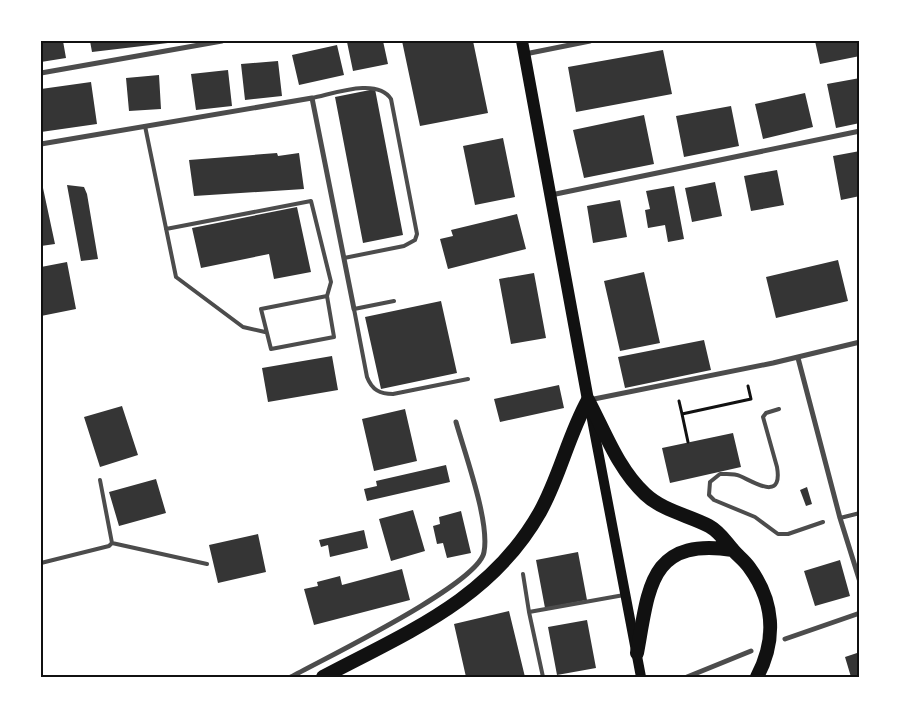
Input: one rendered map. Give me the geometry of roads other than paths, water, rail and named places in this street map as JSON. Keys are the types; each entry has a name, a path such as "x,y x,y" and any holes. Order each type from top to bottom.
{"highway":[{"path":"588,400 619,460 636,485 647,496 667,509 716,531 747,565 759,582 770,613 769,644 759,673"},
{"path":"324,677 443,612 478,588 505,562 529,531 550,493 577,421 588,400"},
{"path":"637,653 650,589 662,565 674,555 691,548 733,550"}],"main road":[{"path":"524,48 588,400 642,677"}],"street":[{"path":"41,73 222,41"},
{"path":"524,48 590,41"},
{"path":"41,144 312,98 354,309"},
{"path":"551,195 860,132"},
{"path":"588,400 798,358 860,342"},
{"path":"798,358 840,518 860,582"},
{"path":"291,677 443,593 478,564 484,555 485,528 456,422"},
{"path":"785,639 860,613"},
{"path":"687,677 751,651"}],"lane":[{"path":"312,98 369,87 382,89 390,99 417,234 415,240 404,246 344,258"},
{"path":"144,126 176,277 243,327 265,332"},
{"path":"166,229 311,201 331,282 327,296 334,334 332,338 274,350 268,346 261,311 263,308 327,296"},
{"path":"394,301 354,309 367,377 376,390 393,394 468,379"},
{"path":"779,409 766,413 763,417 777,467 778,475 776,482 764,488 740,476 720,474 710,482 709,494 714,500 755,517 778,534 788,534 823,522"},
{"path":"100,480 112,543"},
{"path":"840,518 860,513"},
{"path":"41,563 109,546 112,543 207,564"},
{"path":"523,574 543,677"},
{"path":"529,612 626,594"}]}
